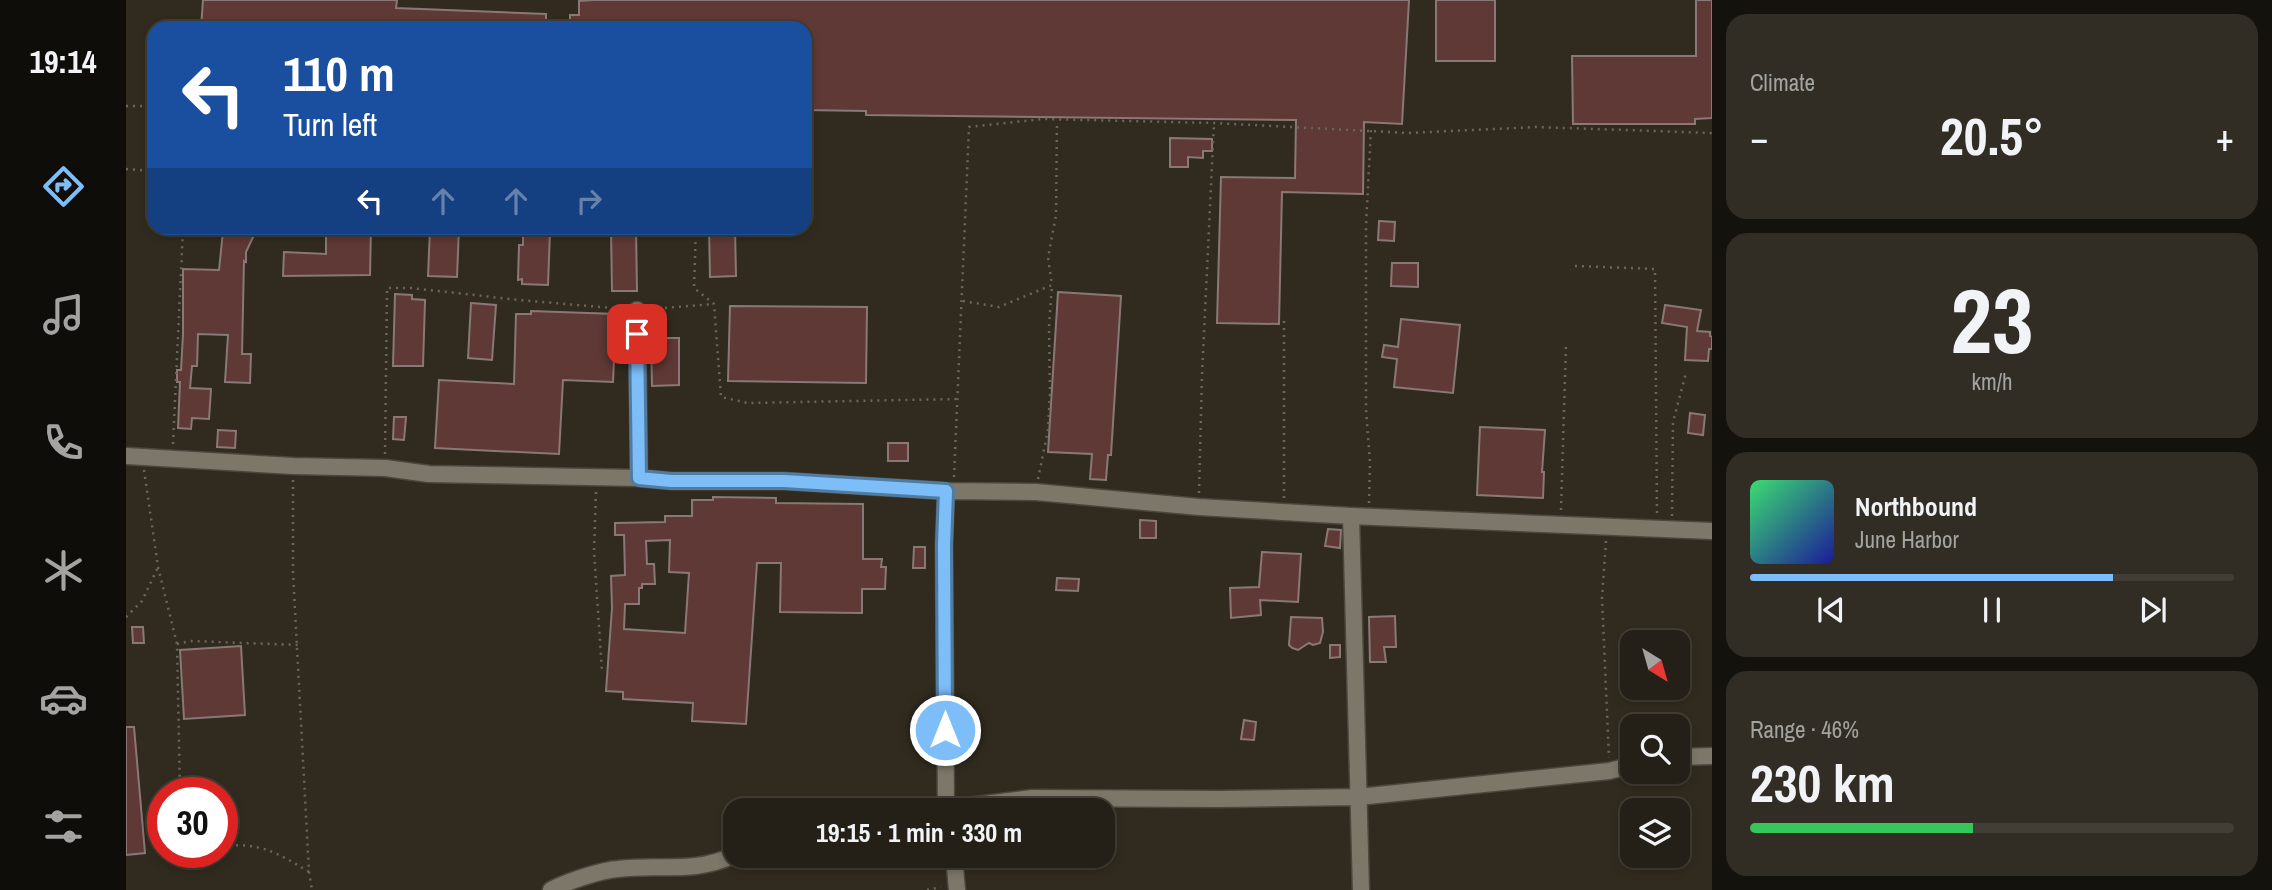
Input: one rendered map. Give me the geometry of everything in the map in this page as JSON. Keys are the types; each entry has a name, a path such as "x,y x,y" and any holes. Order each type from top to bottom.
{"street":[{"path":"636,310 639,478"},
{"path":"134,456 293,466 385,468 429,474 671,481 784,481 949,491 1036,492 1351,516 1712,531"},
{"path":"946,798 944,545 949,491"},
{"path":"1351,516 1361,890"},
{"path":"1690,757 1712,756"},
{"path":"1115,799 1358,797 1620,768"},
{"path":"555,889 616,869 687,868 723,860"},
{"path":"955,868 957,890"}],"path":[{"path":"126,106 147,106"},
{"path":"949,491 959,382 969,127 1042,120 1214,123 1408,133 1537,127 1712,133"},
{"path":"1036,492 1048,430 1052,285 1048,258 1056,215 1057,121"},
{"path":"1199,506 1214,123"},
{"path":"1368,516 1370,462 1366,410 1366,225 1371,130"},
{"path":"126,169 147,170"},
{"path":"173,457 183,235"},
{"path":"696,235 694,288 714,304 721,397 748,403 956,398"},
{"path":"1575,266 1655,269 1665,530"},
{"path":"963,301 999,307 1052,285"},
{"path":"385,468 387,288 411,288 636,310 714,304"},
{"path":"1284,321 1284,510"},
{"path":"1560,524 1566,344"},
{"path":"1665,530 1673,422 1686,373"},
{"path":"134,456 177,643 180,777"},
{"path":"293,466 293,573 312,890"},
{"path":"596,478 594,551 602,671"},
{"path":"1607,527 1602,598 1609,771"},
{"path":"126,617 142,601 158,567"},
{"path":"177,643 190,641 299,645"},
{"path":"238,844 271,849 309,872"}],"building":[{"path":"203,0 397,0 396,8 546,14 546,21 202,21"},
{"path":"1409,0 1402,124 1364,122 1363,194 1282,192 1279,324 1217,323 1221,177 1295,178 1296,120 866,115 866,111 812,110 812,21 570,21 570,15 579,15 579,1"},
{"path":"1436,0 1495,0 1495,61 1436,61"},
{"path":"1696,0 1712,0 1712,118 1695,119 1695,124 1573,124 1572,56 1696,56"},
{"path":"1170,138 1212,139 1212,151 1203,151 1203,158 1188,157 1188,167 1170,167"},
{"path":"1379,221 1395,222 1394,241 1378,240"},
{"path":"223,235 254,235 246,252 246,262 244,261 242,354 251,354 250,383 225,382 228,335 198,334 197,366 192,366 190,388 211,389 209,419 192,418 191,429 178,428 180,382 177,382 177,370 181,370 183,269 219,270"},
{"path":"326,235 371,235 370,275 283,276 284,252 326,254"},
{"path":"430,235 459,235 457,277 428,276"},
{"path":"523,235 550,235 548,285 522,284 522,279 518,280 519,245 523,245"},
{"path":"611,235 636,235 637,291 612,291"},
{"path":"709,235 735,235 736,276 710,277"},
{"path":"1392,263 1418,263 1418,287 1391,286"},
{"path":"1058,292 1121,296 1111,455 1108,455 1106,480 1090,479 1092,454 1048,452"},
{"path":"395,294 412,295 412,299 425,300 423,366 393,366"},
{"path":"471,303 496,305 492,360 468,358"},
{"path":"1665,305 1701,310 1697,331 1710,332 1712,337 1708,361 1685,360 1687,327 1662,323"},
{"path":"730,306 867,307 866,383 728,381"},
{"path":"531,311 616,314 613,382 563,380 559,454 435,448 439,380 514,384 516,314 531,314"},
{"path":"1401,319 1460,325 1453,393 1394,387 1397,359 1382,357 1384,345 1398,347"},
{"path":"651,338 679,338 679,385 652,386"},
{"path":"1690,413 1705,415 1703,435 1688,433"},
{"path":"394,417 406,417 404,440 393,439"},
{"path":"1480,427 1545,430 1543,498 1477,495"},
{"path":"218,430 236,431 235,448 217,447"},
{"path":"888,443 908,443 908,461 888,461"},
{"path":"713,497 776,498 776,503 863,504 863,559 882,559 881,567 886,567 885,589 862,589 862,613 780,612 781,563 757,563 746,724 692,721 693,703 623,699 623,692 606,691 612,608 611,576 625,575 624,535 615,535 615,523 665,522 665,516 692,516 692,500 713,500","holes":["670,540 669,572 689,573 685,633 624,629 625,604 639,604 639,588 642,588 642,584 655,584 654,564 647,564 646,541"]},
{"path":"1140,520 1156,521 1156,538 1140,538"},
{"path":"1328,529 1341,530 1340,548 1325,546"},
{"path":"914,547 925,547 925,568 913,568"},
{"path":"1262,552 1301,554 1298,602 1260,600 1261,615 1231,618 1230,588 1259,587"},
{"path":"1057,578 1079,579 1078,591 1056,590"},
{"path":"1395,616 1396,647 1384,647 1386,662 1370,662 1369,617"},
{"path":"1291,617 1322,618 1323,632 1320,643 1309,643 1298,650 1292,648 1289,645"},
{"path":"132,627 143,627 144,643 133,643"},
{"path":"1330,645 1340,645 1340,657 1330,658"},
{"path":"241,646 245,715 184,719 180,650"},
{"path":"1244,720 1256,722 1254,740 1241,739"},
{"path":"126,727 134,727 145,853 126,855"}],"route":[{"path":"637,334 639,478 671,481 784,481 946,491 945,730"}]}
